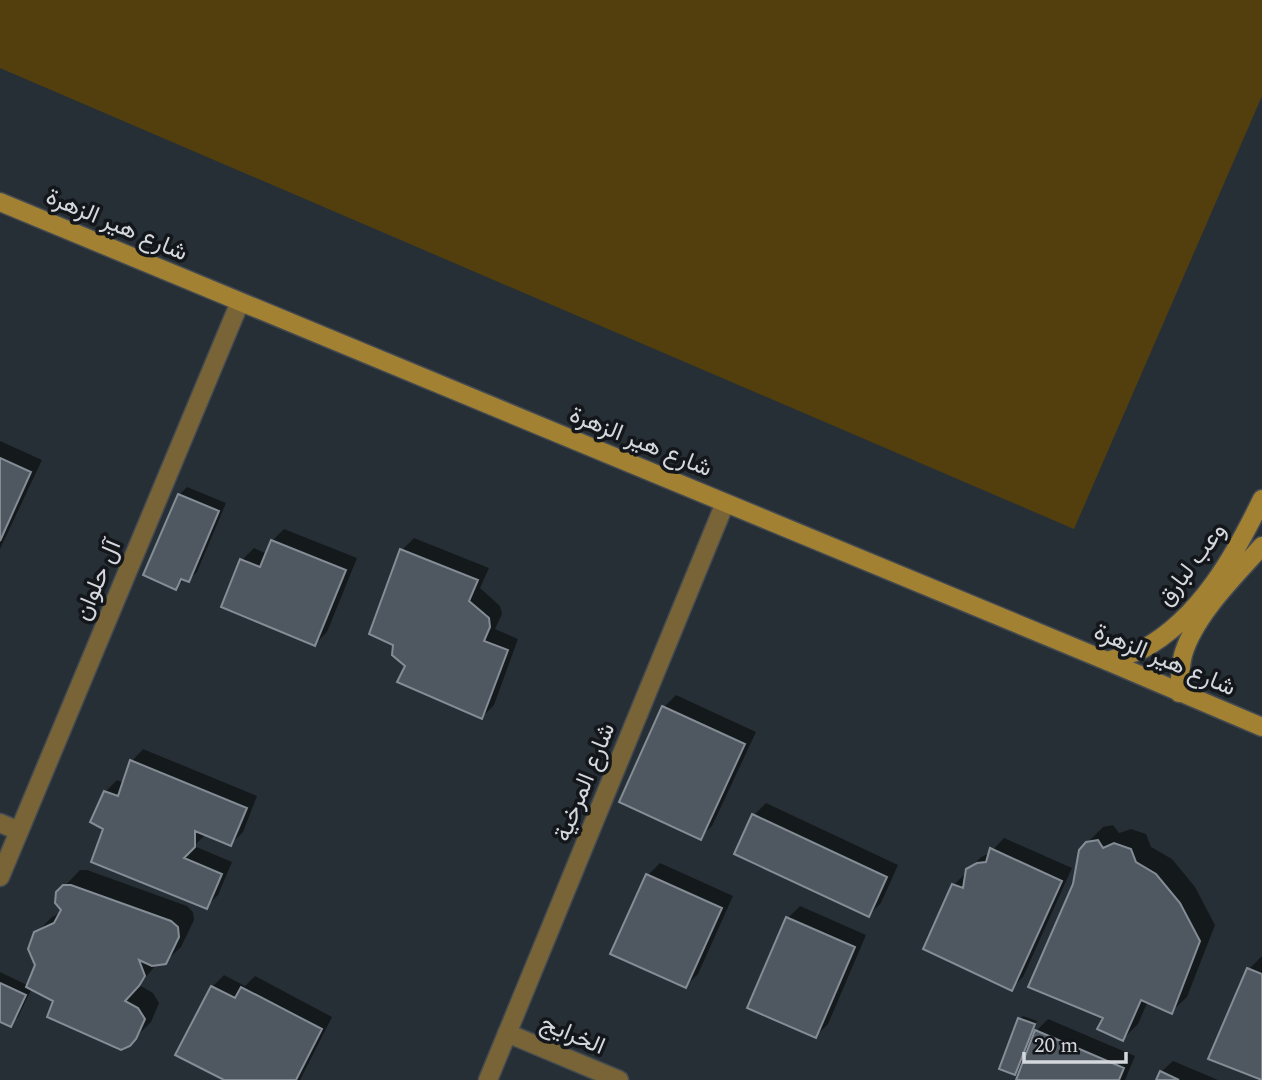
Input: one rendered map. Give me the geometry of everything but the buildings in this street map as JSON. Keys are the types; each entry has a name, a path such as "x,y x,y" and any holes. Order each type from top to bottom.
{"street":[{"name":"شارع هير الزهرة","path":"0,202 1262,727"},
{"name":"آل حلوان","path":"0,877 240,302"},
{"name":"وعب لبارق","path":"1107,661 1141,650 1171,631 1193,611 1248,528 1262,499"},
{"name":"شارع المرخية","path":"488,1080 726,503"},
{"name":"وعب لبارق","path":"1179,693 1183,654 1193,633 1224,588 1262,546"},
{"path":"0,823 19,831"},
{"name":"الخرايج","path":"507,1033 620,1080"}],"shaded area":[{"path":"0,0 1262,0 1262,96 1074,529 0,68"}]}
